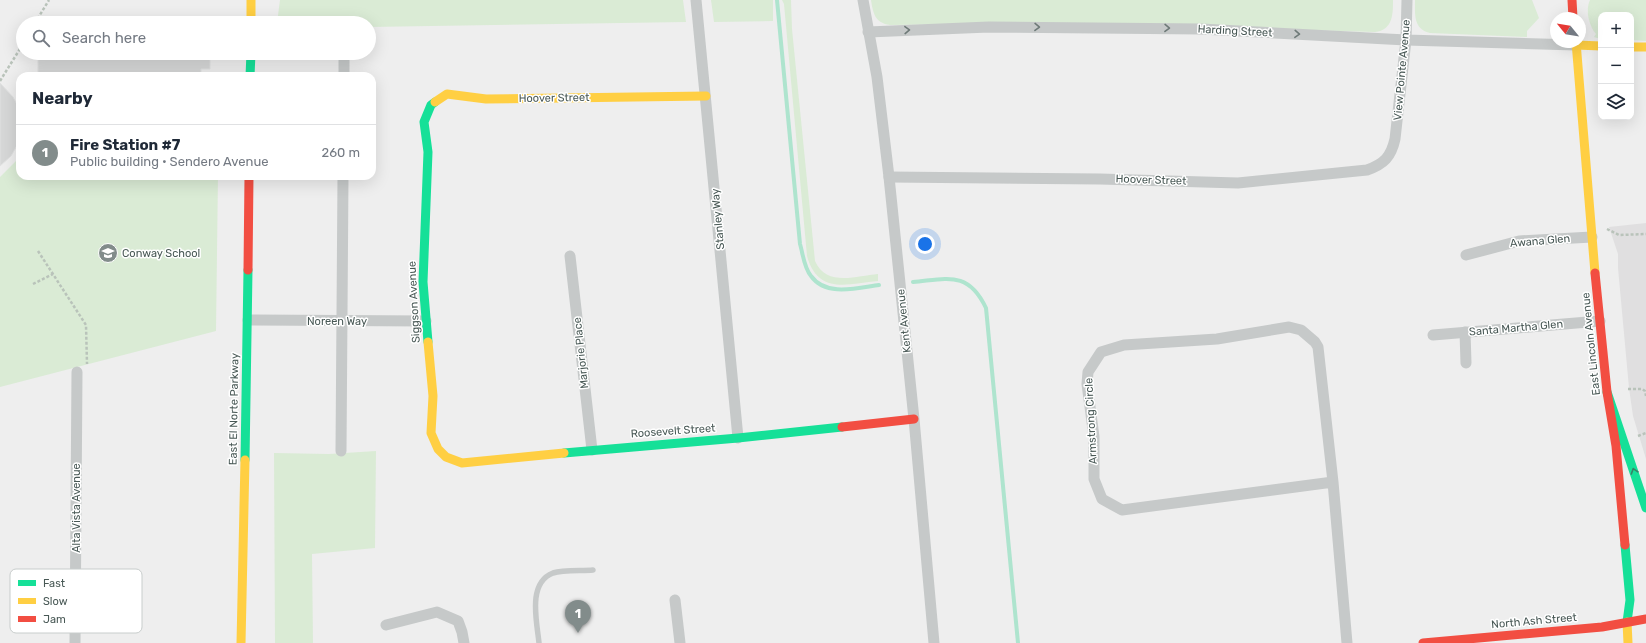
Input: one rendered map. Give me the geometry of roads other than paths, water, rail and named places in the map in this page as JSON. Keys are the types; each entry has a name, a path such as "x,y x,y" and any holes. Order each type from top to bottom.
{"main road":[{"path":"251,16 252,0"},
{"path":"1572,0 1573,12"},
{"name":"Harding Street","path":"1586,45 1598,46"},
{"path":"1634,47 1646,47"},
{"name":"East Lincoln Avenue","path":"1576,48 1600,321 1607,392 1616,446 1630,600 1627,622 1628,643"},
{"path":"250,72 251,60"},
{"name":"Hoover Street","path":"425,129 424,122 431,105 447,94 486,99 706,96"},
{"name":"Siggson Avenue","path":"425,129 428,152 423,282 433,396 431,433 438,449"},
{"name":"East El Norte Parkway","path":"240,643 248,320 249,180"},
{"path":"1607,392 1646,508"},
{"name":"Roosevelt Street","path":"438,449 446,457 462,463 592,450 738,438 914,419"},
{"name":"North Ash Street","path":"1423,643 1602,627 1646,619"}],"street":[{"name":"Stanley Way","path":"696,0 738,438"},
{"name":"Kent Avenue","path":"863,0 877,78 889,177 914,419 934,643"},
{"name":"View Pointe Avenue","path":"1395,139 1406,40 1408,0"},
{"name":"Harding Street","path":"868,32 989,26 1201,29 1406,40 1550,43"},
{"path":"344,60 344,72"},
{"name":"Hoover Street","path":"889,177 1100,179 1238,183 1367,170 1380,165 1393,151 1395,139"},
{"path":"341,451 343,180"},
{"name":"Awana Glen","path":"1466,254 1519,241 1592,237"},
{"name":"Marjorie Place","path":"570,256 592,450"},
{"name":"Noreen Way","path":"248,320 426,321"},
{"name":"Santa Martha Glen","path":"1432,335 1600,321"},
{"name":"Armstrong Circle","path":"1333,482 1122,510 1102,498 1094,479 1094,437 1087,384 1088,372 1102,352 1124,345 1217,339 1289,327 1301,330 1315,342 1318,347 1333,482 1348,643"},
{"path":"1465,332 1466,363"},
{"name":"Alta Vista Avenue","path":"76,569 77,372"},
{"path":"675,600 680,643"},
{"path":"386,625 437,612 458,621 464,643"},
{"name":"Alta Vista Avenue","path":"75,633 75,643"}],"lane":[{"path":"539,643 536,597 539,587 546,578 554,573 593,570"}],"waterway":[{"path":"777,0 800,244 805,265 817,283 825,287 842,290 879,285"},
{"path":"913,282 936,279 964,282 972,287 986,308 1018,643"}],"place":[{"name":"Conway School","path":"108,253"},
{"name":"Fire Station #7","path":"578,633"}]}
